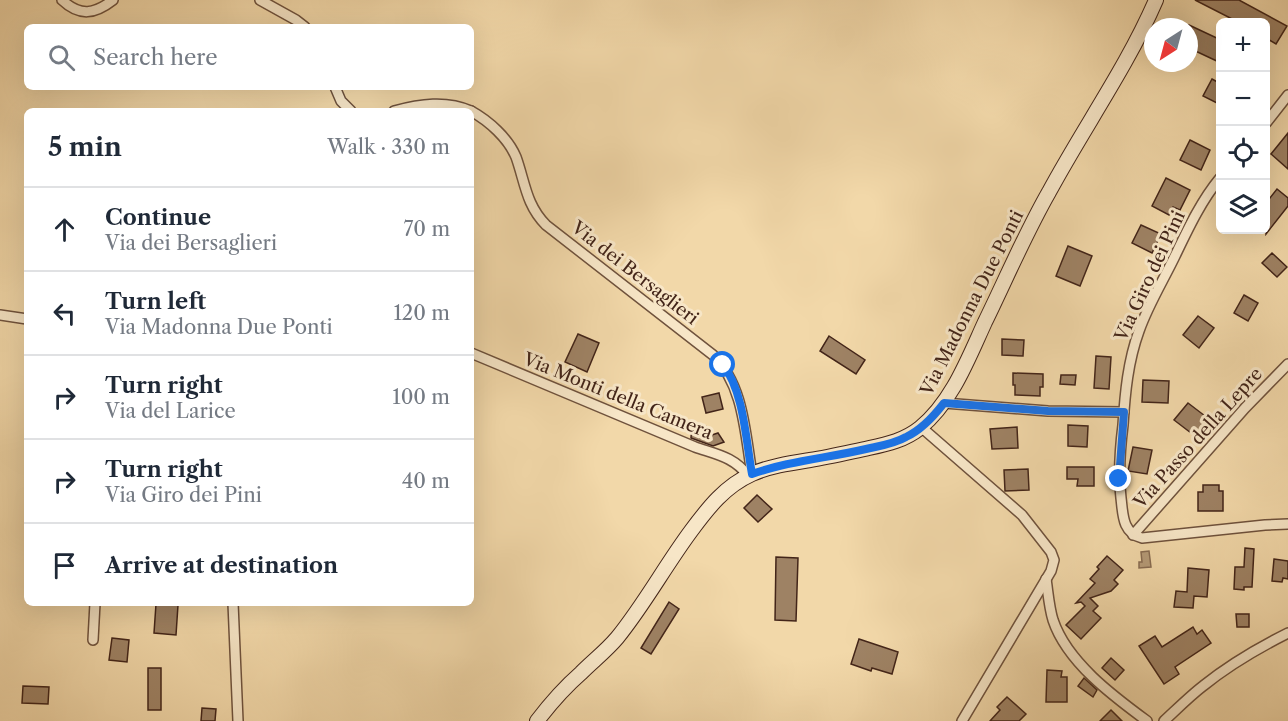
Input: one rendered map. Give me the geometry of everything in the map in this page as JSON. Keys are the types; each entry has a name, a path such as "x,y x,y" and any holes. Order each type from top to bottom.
{"main road":[{"name":"Via Madonna Due Ponti","path":"537,721 565,688 616,639 711,505 732,485 750,475 781,465 849,453 893,442 906,437 933,417 944,403 968,358 1048,192 1129,56 1156,0"}],"street":[{"path":"62,0 74,9 88,12 101,9 113,0"},
{"path":"260,0 301,24"},
{"path":"336,90 348,108"},
{"path":"1270,118 1288,95"},
{"name":"Via dei Bersaglieri","path":"414,108 440,104 462,108"},
{"name":"Via dei Bersaglieri","path":"474,113 494,128 509,145 532,207 543,221 713,355 727,370 738,394 750,475"},
{"name":"Via Giro dei Pini","path":"1133,535 1124,519 1119,479 1129,366 1134,345 1143,321 1199,208 1219,180"},
{"path":"0,315 24,319"},
{"name":"Via Monti della Camera","path":"474,354 726,458 739,465 750,475"},
{"name":"Via Passo della Lepre","path":"1133,535 1257,395 1288,364"},
{"path":"944,403 1048,411 1124,412"},
{"path":"921,427 1013,506 1026,519 1053,556 1053,567 962,721"},
{"path":"1133,535 1145,538 1288,524"},
{"path":"1046,579 1053,619 1058,632 1072,653 1096,679 1147,721"},
{"path":"93,640 95,606"},
{"path":"233,606 238,721"},
{"path":"1164,721 1216,676 1260,647 1288,633"}],"shaded area":[{"path":"1149,551 1151,567 1139,568 1139,562 1142,562 1141,552"}],"building":[{"path":"1195,0 1239,0 1287,26 1276,44 1270,40 1270,18 1230,18"},
{"path":"1198,29 1216,38 1216,61 1198,52"},
{"path":"1212,79 1216,81 1216,102 1203,96"},
{"path":"1288,133 1288,169 1271,154"},
{"path":"1190,140 1210,150 1201,170 1180,160"},
{"path":"1166,178 1190,190 1180,210 1173,207 1169,215 1152,206"},
{"path":"1277,189 1288,198 1288,206 1270,229 1270,198"},
{"path":"1141,225 1161,234 1152,253 1132,243"},
{"path":"1068,246 1092,256 1080,286 1056,276"},
{"path":"1272,253 1287,267 1277,277 1262,263"},
{"path":"1244,295 1258,303 1248,321 1234,313"},
{"path":"1198,316 1214,328 1199,348 1183,335"},
{"path":"578,334 599,343 587,372 565,362"},
{"path":"829,336 865,360 856,374 820,351"},
{"path":"1002,339 1024,340 1023,356 1002,355"},
{"path":"1096,356 1111,357 1109,389 1094,388"},
{"path":"1013,373 1043,374 1040,396 1015,395"},
{"path":"1061,375 1076,375 1075,385 1060,384"},
{"path":"1143,380 1169,381 1168,403 1142,402"},
{"path":"719,393 723,409 706,413 702,397"},
{"path":"1188,403 1209,419 1195,436 1174,420"},
{"path":"692,424 708,427 709,436 718,433 724,442 713,446 691,438"},
{"path":"1068,425 1088,426 1087,447 1068,446"},
{"path":"1017,427 1018,448 992,449 990,429"},
{"path":"1133,447 1152,450 1147,474 1128,471"},
{"path":"1067,467 1094,467 1094,486 1077,486 1078,479 1067,479"},
{"path":"1028,469 1029,490 1005,491 1004,470"},
{"path":"1203,485 1219,485 1219,491 1223,491 1223,511 1198,511 1198,492 1203,492"},
{"path":"757,495 772,509 758,522 744,508"},
{"path":"1245,548 1254,549 1252,587 1244,587 1244,590 1234,589 1235,567 1244,567"},
{"path":"1107,556 1123,570 1114,580 1118,584 1111,591 1090,598 1098,606 1093,611 1101,618 1081,639 1066,625 1085,606 1081,602 1076,603 1095,583 1090,579"},
{"path":"776,557 798,558 796,621 775,620"},
{"path":"1274,559 1288,561 1288,579 1283,578 1282,582 1272,581"},
{"path":"1188,568 1209,570 1207,597 1194,596 1193,608 1174,607 1176,591 1187,592"},
{"path":"669,602 679,609 651,654 641,648"},
{"path":"156,606 178,606 176,635 154,633"},
{"path":"1236,614 1249,614 1249,627 1237,627"},
{"path":"1193,627 1197,634 1202,630 1211,643 1175,667 1179,674 1164,684 1139,646 1155,636 1162,647"},
{"path":"112,638 129,640 127,662 109,660"},
{"path":"859,639 898,652 892,674 872,668 871,671 851,664"},
{"path":"1111,658 1124,670 1115,680 1102,668"},
{"path":"148,668 161,668 161,710 148,710"},
{"path":"1047,670 1062,671 1061,677 1067,677 1067,702 1046,702"},
{"path":"1084,678 1097,690 1093,697 1078,686"},
{"path":"23,686 49,687 48,704 22,703"},
{"path":"1007,697 1026,714 1019,721 990,721 1000,710 997,707"},
{"path":"202,708 216,709 215,721 201,721"},
{"path":"1111,710 1122,721 1100,721"}],"route":[{"path":"723,365 738,394 752,474 781,465 849,453 898,441 921,427 944,403 1048,411 1124,412 1119,479"}]}
